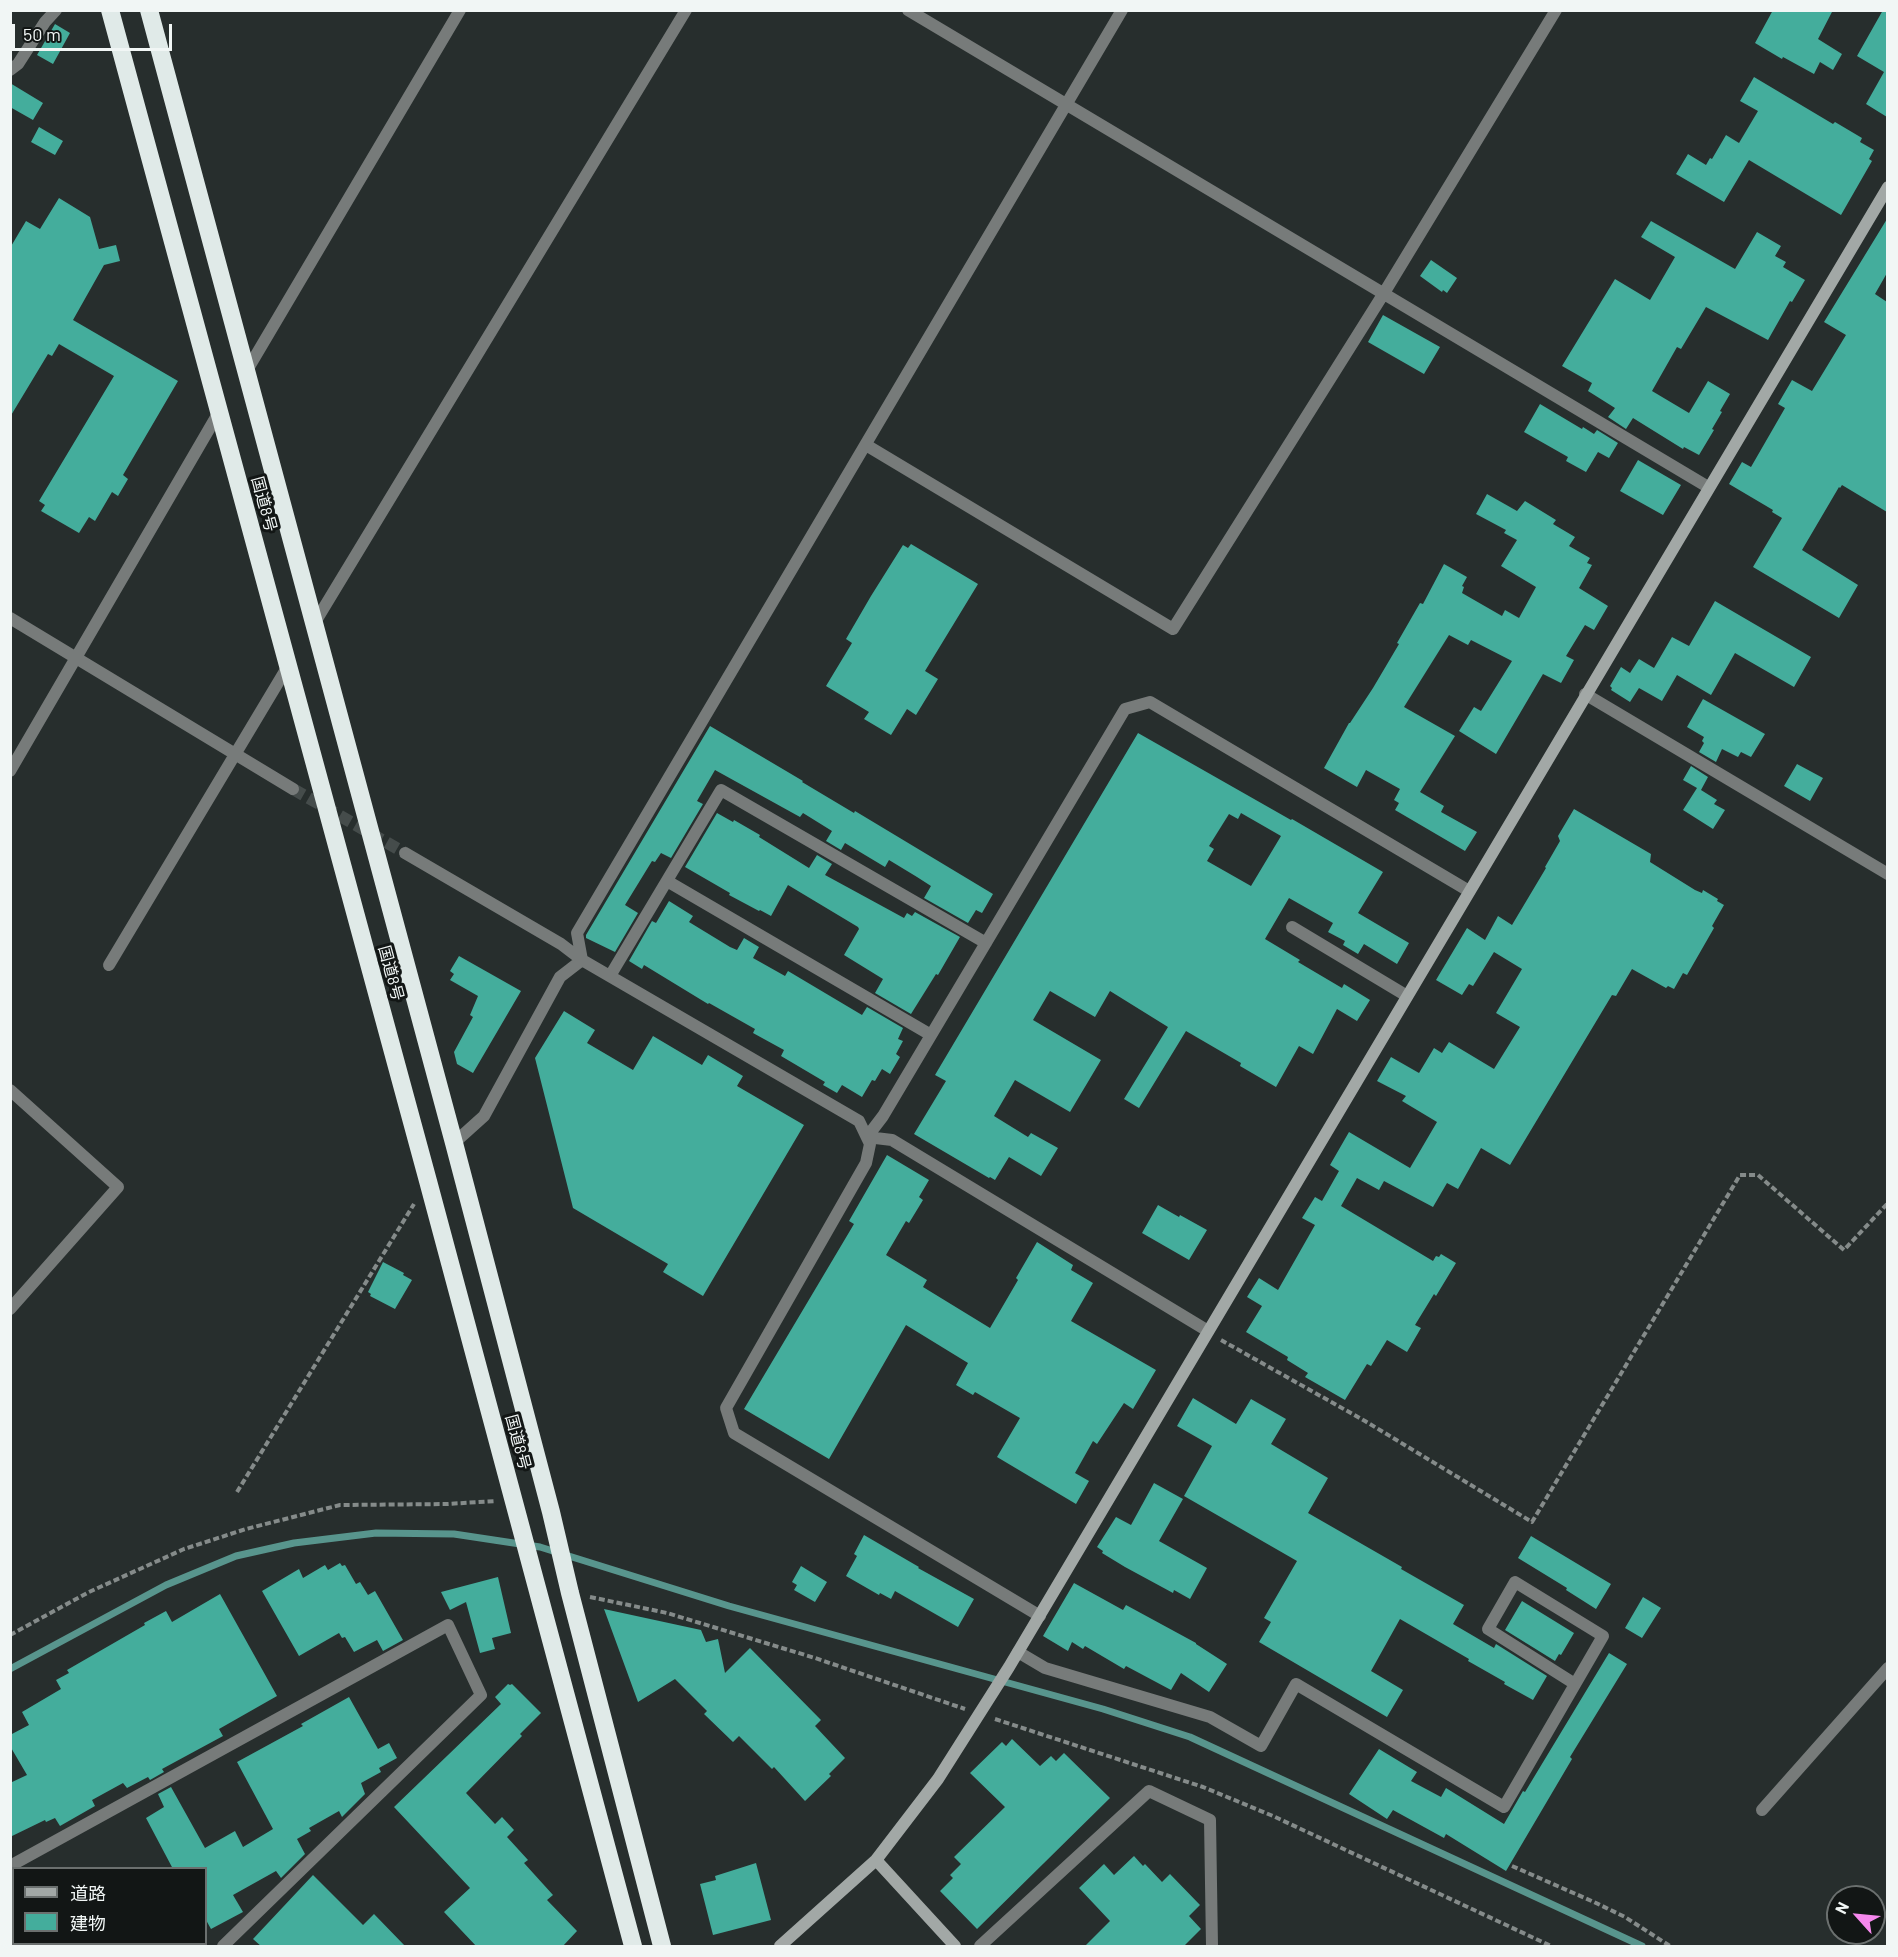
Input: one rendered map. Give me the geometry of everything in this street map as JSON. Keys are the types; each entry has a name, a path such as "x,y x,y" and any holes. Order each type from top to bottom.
{"highway":[{"name":"国道8号","path":"110,10 633,1947"},
{"name":"国道8号","path":"149,10 454,1143 662,1947"}],"street":[{"path":"10,70 18,64 45,22 56,10"},
{"path":"246,372 460,10"},
{"path":"314,624 686,10"},
{"path":"908,10 1708,487"},
{"path":"582,960 577,933 1122,10"},
{"path":"866,445 1173,629 1384,294 1556,10"},
{"path":"780,1947 876,1860 938,1779 996,1689 1887,187"},
{"path":"10,771 219,412"},
{"path":"10,618 293,789"},
{"path":"109,965 288,666"},
{"path":"1585,694 1887,874"},
{"path":"867,1137 883,1116 1125,709 1150,702 1469,891"},
{"path":"610,976 721,790 986,943"},
{"path":"405,853 561,944 582,960 859,1121 870,1144 866,1163 726,1408 734,1432 1040,1616"},
{"path":"667,881 931,1035"},
{"path":"1292,927 1407,996"},
{"path":"454,1143 484,1116 560,977 582,960"},
{"path":"10,1090 118,1187 10,1309"},
{"path":"867,1137 892,1140 1208,1331"},
{"path":"1018,1652 1045,1668 1209,1718 1261,1746 1296,1684 1504,1807 1603,1636 1515,1582 1488,1629 1575,1684"},
{"path":"10,1866 447,1625 481,1695 223,1947"},
{"path":"1762,1810 1887,1668"},
{"path":"980,1947 1149,1791 1210,1820 1212,1947"},
{"path":"876,1860 955,1947"}],"path":[{"path":"1208,1331 1365,1421 1532,1522 1740,1175 1758,1175 1844,1250 1887,1203"},
{"path":"237,1492 428,1181"},
{"path":"10,1635 89,1592 184,1549 246,1528 340,1505 447,1503 515,1505"},
{"path":"571,1596 592,1597 667,1613 815,1658 1213,1791 1273,1816 1551,1947"},
{"path":"1512,1866 1624,1917 1670,1947"}],"building":[{"path":"1773,10 1833,10 1818,39 1842,54 1833,70 1820,62 1814,74 1755,43"},
{"path":"1883,10 1887,10 1887,117 1866,104 1884,72 1857,56"},
{"path":"55,24 70,33 53,64 37,55"},
{"path":"1754,77 1833,124 1835,122 1862,138 1860,142 1874,150 1869,159 1872,161 1841,215 1749,160 1724,202 1676,174 1688,154 1706,165 1726,135 1739,143 1758,111 1740,101"},
{"path":"10,83 43,103 33,120 10,107"},
{"path":"39,127 63,141 55,155 31,142"},
{"path":"59,198 90,217 99,249 116,245 120,261 104,265 73,320 178,381 123,475 128,479 118,496 112,492 95,521 89,517 79,533 41,511 45,505 39,501 114,376 59,344 52,356 48,354 10,417 10,248 26,221 40,229"},
{"path":"1887,219 1887,273 1875,294 1887,302 1887,512 1842,485 1802,550 1858,585 1839,618 1753,567 1782,518 1772,512 1773,510 1729,484 1742,462 1751,467 1785,408 1778,404 1792,380 1812,391 1846,335 1824,322"},
{"path":"1651,221 1735,269 1757,232 1781,246 1775,256 1786,262 1783,267 1805,280 1768,340 1706,307 1681,349 1677,347 1652,391 1689,413 1708,381 1730,394 1712,429 1714,430 1699,455 1684,447 1683,449 1633,418 1626,429 1608,417 1615,408 1588,391 1592,383 1562,366 1615,279 1650,300 1675,257 1641,237"},
{"path":"1431,260 1457,278 1447,293 1443,290 1442,292 1420,276"},
{"path":"1383,315 1440,347 1424,374 1368,342"},
{"path":"1540,404 1582,429 1583,427 1594,434 1597,430 1618,443 1609,458 1598,452 1586,472 1566,461 1568,457 1524,432"},
{"path":"1638,460 1681,485 1663,515 1620,491"},
{"path":"1487,494 1517,511 1525,501 1556,520 1553,524 1575,537 1569,546 1590,558 1587,563 1592,565 1579,588 1608,606 1594,630 1585,625 1566,656 1574,660 1561,683 1543,674 1496,754 1459,731 1474,707 1481,711 1512,661 1471,640 1468,645 1449,635 1404,707 1455,736 1420,792 1444,806 1441,812 1477,832 1465,851 1395,810 1399,803 1394,800 1400,789 1366,770 1357,787 1324,768 1349,723 1399,644 1397,643 1420,603 1423,604 1444,564 1467,577 1462,586 1464,587 1462,593 1502,616 1505,610 1519,618 1536,587 1501,566 1517,540 1504,533 1506,530 1476,514"},
{"path":"911,544 978,584 925,671 938,679 916,715 907,709 891,735 864,719 869,712 826,686 852,643 846,639 871,596 903,545 908,548"},
{"path":"1715,601 1811,657 1794,687 1735,653 1711,695 1677,675 1662,701 1639,688 1630,702 1611,690 1610,686 1621,667 1630,673 1639,659 1654,668 1672,637 1689,646"},
{"path":"1703,699 1765,734 1751,757 1741,752 1738,757 1722,749 1716,762 1699,752 1704,743 1702,741 1704,737 1687,727"},
{"path":"710,726 993,894 982,913 976,910 968,923 924,898 931,886 889,860 885,867 845,843 841,850 826,841 832,831 803,813 800,817 715,770 697,801 703,804 671,858 661,853 655,862 652,861 625,905 638,913 615,952 586,938"},
{"path":"1138,733 1383,872 1358,913 1409,943 1397,964 1364,944 1358,954 1343,945 1345,941 1328,932 1333,923 1289,898 1265,939 1342,988 1344,984 1370,1000 1357,1021 1337,1009 1313,1054 1299,1046 1276,1087 1240,1066 1241,1063 1186,1031 1139,1108 1124,1099 1168,1027 1110,991 1095,1017 1050,991 1033,1020 1101,1060 1070,1112 1015,1080 994,1116 1028,1137 1031,1133 1058,1148 1041,1176 1009,1157 995,1180 914,1134 946,1081 935,1075","holes":["1241,813 1281,836 1251,886 1207,861 1214,849 1209,846 1229,814 1238,819"]},
{"path":"1797,764 1823,778 1810,801 1784,786"},
{"path":"1691,766 1708,777 1701,790 1717,800 1714,804 1725,810 1713,829 1683,810 1697,788 1683,780"},
{"path":"1574,809 1651,854 1650,862 1695,890 1702,893 1703,890 1724,905 1712,926 1714,928 1687,975 1683,973 1674,989 1668,986 1666,988 1632,969 1616,996 1612,995 1510,1165 1481,1148 1458,1189 1447,1183 1433,1207 1384,1181 1379,1190 1357,1178 1341,1206 1433,1261 1441,1254 1456,1263 1415,1325 1421,1328 1407,1352 1387,1340 1371,1366 1367,1364 1345,1400 1305,1377 1308,1373 1287,1360 1288,1357 1246,1332 1262,1306 1247,1297 1259,1278 1278,1290 1315,1225 1302,1218 1315,1197 1322,1201 1339,1171 1330,1165 1349,1132 1410,1168 1437,1122 1402,1101 1406,1096 1377,1081 1391,1057 1419,1073 1434,1048 1442,1053 1449,1042 1494,1069 1520,1027 1496,1013 1522,969 1494,952 1473,986 1469,984 1462,995 1436,980 1467,928 1485,940 1498,916 1512,925 1546,868 1560,841 1558,836"},
{"path":"717,813 760,835 759,837 809,868 817,855 832,864 825,875 904,918 907,913 912,916 915,912 960,937 938,975 936,974 911,1014 875,993 883,979 844,955 858,927 788,885 771,916 729,895 730,893 685,867"},
{"path":"669,901 693,916 689,922 730,947 737,950 744,938 759,947 753,958 785,976 788,971 862,1015 867,1007 903,1028 898,1039 903,1041 896,1054 900,1057 890,1074 882,1069 862,1097 842,1085 837,1093 823,1085 825,1082 781,1056 784,1050 753,1033 755,1029 708,1004 644,965 642,969 629,961 652,921 656,923"},
{"path":"459,956 521,991 473,1073 457,1064 454,1052 473,1017 470,1015 478,996 450,980 454,974 450,971"},
{"path":"564,1011 595,1030 587,1043 633,1070 653,1036 702,1065 708,1055 743,1076 737,1086 804,1125 703,1296 663,1272 668,1264 573,1208 535,1058"},
{"path":"887,1155 929,1180 919,1197 923,1200 909,1223 906,1221 886,1255 927,1280 923,1287 990,1328 1037,1242 1073,1265 1071,1270 1093,1283 1071,1321 1156,1370 1133,1409 1124,1403 1097,1444 1093,1441 1075,1473 1089,1481 1076,1504 997,1457 1020,1418 975,1392 973,1395 956,1385 968,1363 906,1325 829,1459 744,1409 854,1224 849,1221"},
{"path":"1158,1205 1207,1230 1189,1260 1142,1233"},
{"path":"383,1262 412,1280 395,1309 370,1296 368,1292"},
{"path":"1193,1398 1236,1424 1251,1399 1286,1419 1271,1444 1328,1478 1308,1513 1464,1605 1453,1624 1494,1648 1496,1644 1547,1676 1533,1700 1400,1619 1371,1671 1403,1690 1387,1717 1259,1642 1271,1622 1264,1618 1297,1561 1184,1496 1212,1446 1177,1426"},
{"path":"1154,1483 1183,1499 1159,1541 1207,1568 1190,1599 1174,1590 1173,1593 1125,1567 1102,1553 1103,1551 1097,1547 1116,1517 1131,1525"},
{"path":"864,1535 974,1599 958,1627 895,1591 891,1599 880,1593 879,1595 846,1576 857,1556 854,1554"},
{"path":"1531,1536 1611,1584 1596,1609 1518,1558"},
{"path":"340,1563 342,1566 345,1565 356,1584 360,1582 368,1595 375,1591 403,1640 383,1651 377,1640 354,1652 345,1637 342,1638 339,1633 299,1656 262,1591 299,1569 303,1578 325,1565 328,1570"},
{"path":"801,1566 827,1582 815,1602 794,1590 797,1585 792,1582"},
{"path":"498,1577 511,1633 492,1638 495,1649 480,1653 466,1602 450,1610 441,1592"},
{"path":"1074,1583 1123,1610 1126,1605 1196,1643 1227,1664 1209,1692 1181,1673 1171,1690 1126,1666 1124,1669 1085,1646 1083,1649 1072,1642 1068,1651 1043,1636"},
{"path":"220,1594 277,1696 219,1729 223,1736 162,1769 164,1772 150,1780 148,1777 127,1788 123,1783 92,1800 95,1806 60,1826 55,1818 46,1822 45,1820 10,1837 10,1783 27,1775 10,1746 10,1735 29,1725 22,1712 61,1689 56,1680 69,1673 67,1670 145,1625 144,1623 166,1611 172,1622"},
{"path":"1643,1597 1661,1608 1642,1638 1625,1628"},
{"path":"1522,1601 1574,1633 1555,1661 1505,1630"},
{"path":"604,1609 701,1630 706,1642 718,1639 725,1673 750,1648 821,1720 815,1726 845,1758 829,1774 831,1776 805,1801 774,1767 772,1769 739,1736 733,1742 704,1714 707,1711 675,1679 638,1702"},
{"path":"1609,1653 1627,1664 1570,1757 1572,1759 1506,1871 1446,1834 1444,1838 1393,1810 1387,1819 1349,1794 1379,1749 1417,1772 1411,1781 1441,1797 1446,1788 1504,1824"},
{"path":"508,1684 512,1684 541,1713 520,1734 522,1736 466,1793 495,1824 502,1817 514,1830 507,1837 528,1860 524,1863 553,1895 547,1900 577,1931 562,1947 477,1947 444,1912 470,1888 394,1807 501,1704 495,1697"},
{"path":"349,1697 378,1749 389,1743 397,1758 379,1768 381,1772 361,1783 365,1794 342,1817 339,1811 309,1828 311,1831 297,1839 305,1854 281,1878 276,1871 233,1895 243,1912 211,1929 207,1922 207,1867 172,1867 146,1818 164,1807 158,1794 171,1787 205,1848 235,1831 243,1847 273,1829 237,1762 303,1726 301,1724"},
{"path":"1012,1739 1040,1766 1051,1756 1056,1761 1064,1753 1110,1798 977,1929 940,1891 953,1878 950,1875 961,1864 954,1857 1005,1807 970,1773 1002,1742 1006,1746"},
{"path":"1134,1856 1162,1882 1170,1874 1200,1905 1189,1916 1201,1929 1183,1947 1084,1947 1110,1921 1079,1888 1104,1864 1114,1875"},
{"path":"756,1863 771,1920 713,1935 700,1884 716,1880 715,1876"},
{"path":"313,1875 363,1925 374,1914 406,1947 262,1947 253,1939"}],"waterway":[{"path":"10,1669 166,1585 236,1556 294,1543 376,1533 454,1534 540,1547 729,1606 1103,1709 1190,1737 1642,1946"}],"tunnel":[{"path":"293,789 405,853"}]}
